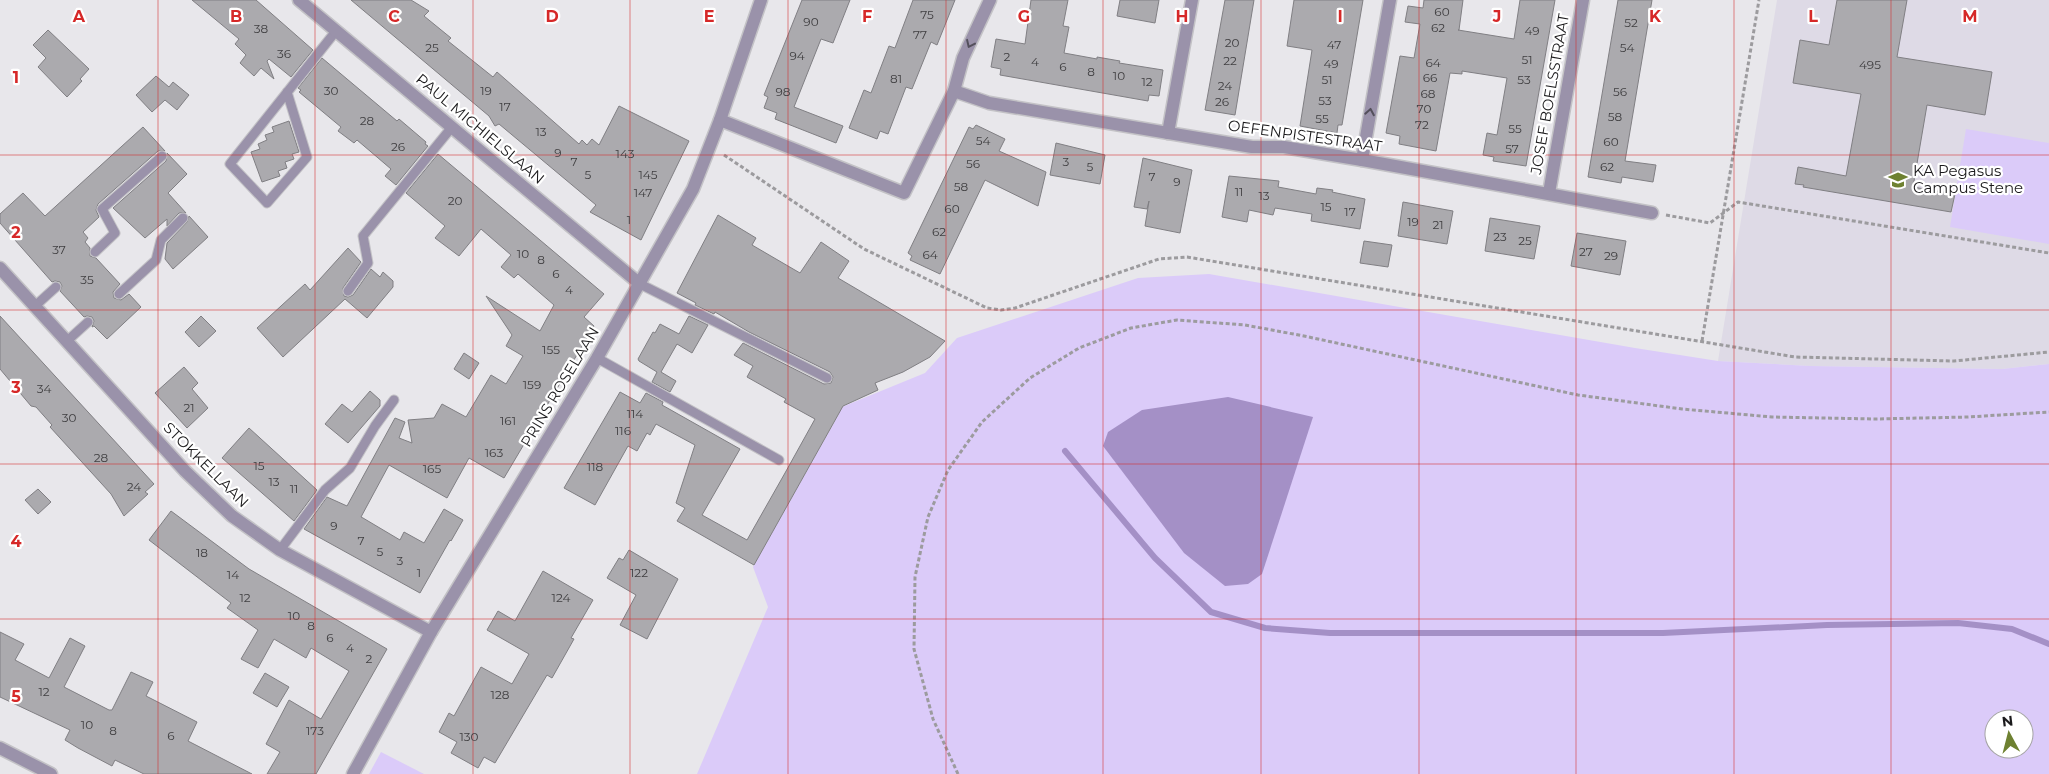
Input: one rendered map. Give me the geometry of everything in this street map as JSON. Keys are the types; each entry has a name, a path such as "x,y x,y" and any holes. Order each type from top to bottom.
{"street":[{"name":"PAUL MICHIELSLAAN","path":"299,0 640,284"},
{"name":"PRINS ROSELAAN","path":"353,774 431,632 597,358 693,189 720,120 761,0"},
{"path":"720,120 904,192 954,91 963,58 990,0"},
{"path":"1168,133 1192,0"},
{"path":"1362,160 1390,0"},
{"name":"JOSEF BOELSSTRAAT","path":"1549,193 1583,0"},
{"name":"OEFENPISTESTRAAT","path":"954,91 989,103 1252,147 1284,147 1549,193 1652,213"},
{"name":"STOKKELLAAN","path":"0,268 184,470 232,516 280,550 431,632"},
{"path":"0,748 51,774"}],"lane":[{"path":"287,92 307,157 267,203 230,164 287,92 336,31"},
{"path":"348,291 368,263 363,236 452,127"},
{"path":"95,252 116,233 102,209 162,156"},
{"path":"120,294 156,260 161,240 183,218"},
{"path":"640,284 827,378"},
{"path":"35,306 56,287"},
{"path":"67,341 88,322"},
{"path":"597,358 779,460"},
{"path":"280,550 325,490 350,468 375,426 394,400"}],"path":[{"path":"1702,341 1759,0"},
{"path":"710,146 864,249 987,308 1002,310 1015,308 1159,258 1187,257 1795,357 1954,361 2049,352"},
{"path":"1652,213 1710,223 1738,202 2049,253"},
{"path":"958,774 933,719 914,649 915,577 928,518 948,470 982,422 1030,378 1079,348 1131,328 1177,320 1246,326 1304,336 1578,395 1691,410 1772,417 1875,419 1968,417 2049,412"}],"shaded area":[{"name":"KA Pegasus Campus Stene","path":"1777,0 2049,0 2049,364 2002,369 1811,366 1718,361"},
{"path":"1966,129 2049,143 2049,244 1950,227"},
{"path":"1209,274 1718,361 1811,366 2002,369 2049,364 2049,774 697,774 768,607 753,567 839,414 837,409 925,373 957,338 1138,278"},
{"path":"1228,397 1313,417 1262,574 1248,584 1225,586 1184,553 1103,446 1108,432 1142,410"},
{"path":"381,752 424,774 369,774"}],"building":[{"path":"192,0 256,0 313,50 291,77 269,59 267,61 274,79 261,68 254,76 240,63 246,55 235,44 239,39"},
{"path":"351,0 411,0 429,11 424,16 451,38 448,41 493,77 497,72 579,144 582,140 587,145 592,139 599,145 619,106 689,141 641,240 590,212 596,205 499,124 495,126 489,116"},
{"path":"802,0 850,0 833,43 821,39 794,107 843,126 836,143 775,119 777,113 764,108 768,97 764,95"},
{"path":"913,0 955,0 937,45 931,42 912,89 906,87 888,134 880,131 877,139 849,128 864,90 871,93 889,46 895,48"},
{"path":"1031,0 1068,0 1063,26 1069,27 1064,53 1097,59 1097,57 1120,61 1119,63 1163,70 1159,96 1149,95 1148,101 1000,75 1001,69 991,67 996,39 1025,44"},
{"path":"1120,0 1159,0 1155,23 1117,16"},
{"path":"1225,0 1254,0 1235,115 1205,110"},
{"path":"1294,0 1363,0 1342,125 1338,125 1337,133 1300,126 1312,50 1287,46"},
{"path":"1424,0 1463,0 1458,30 1514,39 1520,0 1555,0 1526,166 1493,161 1494,157 1483,155 1487,133 1497,135 1507,78 1462,71 1462,74 1450,73 1436,151 1399,144 1400,136 1386,133 1400,56 1414,58 1420,24 1405,22 1408,6 1423,8"},
{"path":"1618,0 1652,0 1625,161 1656,165 1653,182 1622,177 1621,183 1588,177"},
{"path":"1837,0 1907,0 1897,57 1992,72 1985,115 1927,105 1913,187 1955,194 1951,212 1803,187 1804,185 1795,184 1798,167 1846,176 1861,94 1793,83 1800,40 1829,45"},
{"path":"48,30 89,69 80,79 82,81 67,97 38,67 46,58 33,45"},
{"path":"322,58 397,121 399,119 426,142 425,144 428,146 396,185 385,176 391,169 357,140 354,143 338,131 341,127 299,92 301,90 298,88"},
{"path":"156,76 169,87 173,82 189,95 177,110 165,100 152,112 136,95"},
{"path":"289,121 299,152 292,154 294,159 285,162 287,168 278,171 280,176 262,182 251,152 260,149 258,144 267,140 265,135 274,132 272,127"},
{"path":"976,125 1005,139 999,151 1046,172 1038,206 985,180 940,274 910,260 912,256 908,253 969,127 973,129"},
{"path":"143,127 165,151 158,151 98,204 96,210 99,217 83,232 88,238 85,242 90,248 90,256 96,258 120,284 113,292 114,298 121,300 129,294 141,307 107,339 94,326 92,327 94,321 92,317 84,317 60,291 62,286 60,282 52,282 0,223 0,214 23,193 45,216"},
{"path":"1056,143 1105,155 1100,184 1050,175"},
{"path":"167,153 187,174 168,193 186,213 179,213 167,226 167,219 145,238 113,208 166,161"},
{"path":"438,154 604,294 584,317 594,326 504,478 469,458 447,498 389,465 361,517 400,540 404,532 424,543 444,509 463,520 420,593 304,529 327,497 347,506 395,418 405,422 399,438 412,443 408,420 434,418 442,404 466,417 491,375 506,384 523,356 506,346 512,335 486,296 540,331 554,305 518,274 514,278 501,267 511,255 481,229 459,256 435,238 445,226 406,193"},
{"path":"1143,158 1192,170 1180,233 1145,226 1149,201 1147,209 1134,207"},
{"path":"1229,176 1279,181 1278,187 1316,194 1317,188 1333,190 1332,192 1365,199 1360,229 1311,221 1312,214 1275,208 1273,215 1249,210 1247,222 1222,217"},
{"path":"1403,202 1453,211 1447,244 1398,236"},
{"path":"718,215 756,238 752,245 800,273 821,242 849,261 838,278 945,341 930,357 903,372 875,383 878,390 843,406 754,565 677,521 685,508 676,503 695,445 656,424 650,435 647,433 637,451 628,446 595,505 564,488 620,392 640,403 646,393 663,402 662,405 740,449 702,515 747,540 785,473 815,419 784,402 786,399 747,377 753,366 734,355 743,343 824,384 831,383 833,377 830,372 749,332 715,312 714,314 695,305 696,303 677,293"},
{"path":"189,216 208,237 173,269 165,259 167,243 187,222"},
{"path":"1490,218 1540,226 1534,259 1485,251"},
{"path":"1577,233 1626,241 1620,275 1571,266"},
{"path":"1364,241 1392,245 1388,267 1360,263"},
{"path":"348,248 361,262 343,288 344,296 353,295 371,269 380,277 383,272 393,281 393,287 367,318 345,299 283,357 257,328 305,284 310,290"},
{"path":"0,316 154,484 145,492 148,494 124,516 111,494 50,427 52,425 36,407 31,406 0,369"},
{"path":"201,316 216,331 199,347 185,332"},
{"path":"689,316 708,325 692,353 677,344 661,372 676,381 670,392 652,382 657,372 638,359 653,332 655,333 660,324 679,334"},
{"path":"464,353 479,363 469,379 454,369"},
{"path":"184,367 198,383 192,389 208,408 187,428 155,393"},
{"path":"370,391 380,400 380,406 348,443 325,424 342,404 352,412"},
{"path":"249,428 317,490 294,521 222,458"},
{"path":"38,489 51,502 38,514 25,500"},
{"path":"171,511 249,569 387,649 316,774 267,774 280,752 266,744 289,700 321,719 349,671 311,648 306,658 274,639 258,668 241,659 258,630 227,608 231,603 149,540"},
{"path":"629,550 678,579 647,639 620,625 636,595 607,578 619,558 623,560"},
{"path":"543,571 593,600 571,638 574,639 552,678 547,675 495,763 484,757 478,768 451,753 457,742 439,732 449,713 454,716 481,667 512,684 529,654 487,630 498,611 515,621"},
{"path":"0,632 24,644 15,660 49,678 70,638 85,646 64,687 109,710 112,710 131,672 153,682 146,696 197,722 188,741 252,774 144,774 115,760 112,766 78,748 65,740 70,730 0,697"},
{"path":"265,673 289,687 277,707 253,693"}],"waterway":[{"path":"1065,451 1155,558 1211,612 1265,628 1330,633 1663,633 1827,625 1958,623 2012,629 2049,644"}],"place":[{"name":"KA Pegasus Campus Stene","path":"1898,180"}]}
